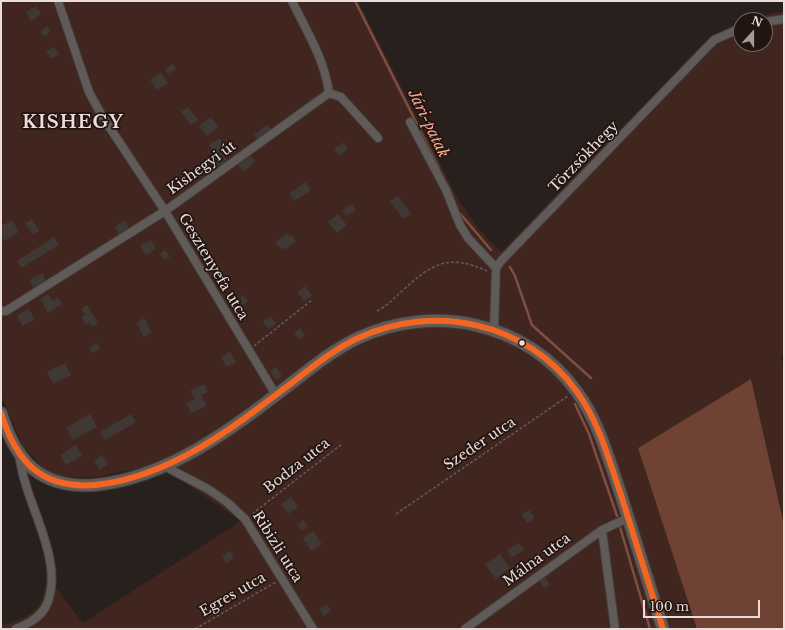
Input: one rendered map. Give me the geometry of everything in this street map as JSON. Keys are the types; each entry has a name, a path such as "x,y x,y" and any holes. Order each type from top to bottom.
{"main road":[{"path":"1,413 18,453 26,463 40,474 56,481 80,486 118,481 135,478 166,466 224,432 339,348 357,338 389,327 431,320 471,324 494,330 515,339 538,353 563,374 576,390 589,413 606,449 663,629"}],"street":[{"name":"Gesztenyefa utca","path":"58,1 89,92 102,116 165,211 248,351 276,395"},
{"path":"292,1 322,65 327,78 329,93 341,97 378,138"},
{"path":"773,21 784,19"},
{"name":"Törzsökhegy","path":"496,271 714,40 733,32"},
{"name":"Kishegyi út","path":"1,311 6,311 165,211 329,93"},
{"path":"410,122 446,190 460,225 468,238 496,271 494,330"},
{"path":"16,629 36,618 45,608 50,594 51,570 47,549 24,482 18,453"},
{"name":"Ribizli utca","path":"166,466 208,489 228,503 245,519 313,629"},
{"name":"Málna utca","path":"465,629 602,530 628,518"},
{"path":"602,530 615,629"}],"path":[{"path":"377,311 384,307 409,284 441,263 464,262 496,271"},
{"path":"248,351 312,300"},
{"name":"Szeder utca","path":"396,514 576,390"},
{"name":"Bodza utca","path":"245,519 342,444"},
{"name":"Egres utca","path":"195,629 281,579"}],"shaded area":[{"path":"1,1 358,1 458,199 477,227 501,252 707,40 733,27 733,52 773,52 773,13 784,12 784,354 781,356 784,367 784,525 751,379 638,448 697,629 1,629 1,626 29,615 39,605 45,588 47,576 83,623 241,521 158,464 97,477 67,477 48,473 23,446 1,394"},
{"path":"751,379 784,525 784,629 697,629 638,448"}],"building":[{"path":"36,6 41,14 31,21 26,12"},
{"path":"47,26 51,31 45,37 40,32"},
{"path":"54,47 59,54 51,59 46,51"},
{"path":"173,64 176,69 168,74 165,69"},
{"path":"161,73 168,83 157,90 150,80"},
{"path":"188,107 198,120 191,125 181,112"},
{"path":"211,117 219,127 207,136 199,126"},
{"path":"267,125 272,130 258,141 254,135"},
{"path":"219,138 226,147 216,155 209,145"},
{"path":"344,142 348,149 339,156 334,149"},
{"path":"221,153 227,160 217,167 212,161"},
{"path":"250,155 255,162 243,172 238,165"},
{"path":"306,182 311,190 294,201 289,193"},
{"path":"398,196 411,214 403,219 390,201"},
{"path":"352,204 356,210 346,216 342,211"},
{"path":"338,214 347,225 337,233 328,222"},
{"path":"32,219 39,231 33,235 25,223"},
{"path":"12,220 19,232 4,241 1,236 1,226"},
{"path":"125,220 130,230 120,236 115,226"},
{"path":"287,233 290,237 292,235 296,241 284,250 284,248 281,249 275,242"},
{"path":"54,237 59,245 21,268 17,261"},
{"path":"151,240 156,249 146,255 140,246"},
{"path":"165,250 170,257 164,260 160,253"},
{"path":"42,273 47,282 34,289 29,280"},
{"path":"305,286 312,296 304,301 297,292"},
{"path":"48,294 53,301 58,297 62,304 48,313 40,299"},
{"path":"244,295 248,301 243,305 239,299"},
{"path":"87,305 98,323 92,327 90,323 86,325 81,317 85,315 81,309"},
{"path":"29,309 35,320 22,326 17,315"},
{"path":"271,316 276,324 268,329 263,321"},
{"path":"144,318 152,332 144,337 136,323"},
{"path":"300,328 305,335 299,340 294,333"},
{"path":"97,343 100,349 92,353 89,347"},
{"path":"230,352 236,362 227,367 221,357"},
{"path":"65,363 71,375 53,384 47,372"},
{"path":"276,367 282,376 276,380 270,371"},
{"path":"204,384 208,392 201,395 207,406 191,413 186,403 195,399 190,391"},
{"path":"90,414 97,427 73,440 66,428"},
{"path":"131,414 136,422 105,440 100,432"},
{"path":"76,445 82,456 66,465 60,455"},
{"path":"102,455 108,464 100,470 94,461"},
{"path":"291,497 298,507 288,514 281,504"},
{"path":"529,510 535,518 527,523 521,514"},
{"path":"303,520 308,526 302,531 298,525"},
{"path":"313,531 322,544 311,551 303,538"},
{"path":"519,543 524,550 511,558 507,550"},
{"path":"230,551 234,558 226,563 222,556"},
{"path":"500,554 510,568 496,579 485,564"},
{"path":"544,576 550,584 544,588 538,580"},
{"path":"327,604 331,611 324,616 319,609"}],"waterway":[{"name":"Jári-patak","path":"355,1 439,168"},
{"name":"Jári-patak","path":"458,211 491,250"},
{"name":"Jári-patak","path":"510,267 515,276 532,325 591,378"},
{"name":"Jári-patak","path":"575,404 589,434 617,516"},
{"name":"Jári-patak","path":"620,527 650,629"}],"transit line":[{"path":"1,413 14,445 33,469 45,477 60,482 76,485 95,485 122,480 174,462 222,434 331,354 358,338 387,327 418,322 448,321 478,326 506,335 533,349 556,368 577,392 585,404 608,455 663,629"}],"district":[{"name":"KISHEGY","path":"73,123"}]}
